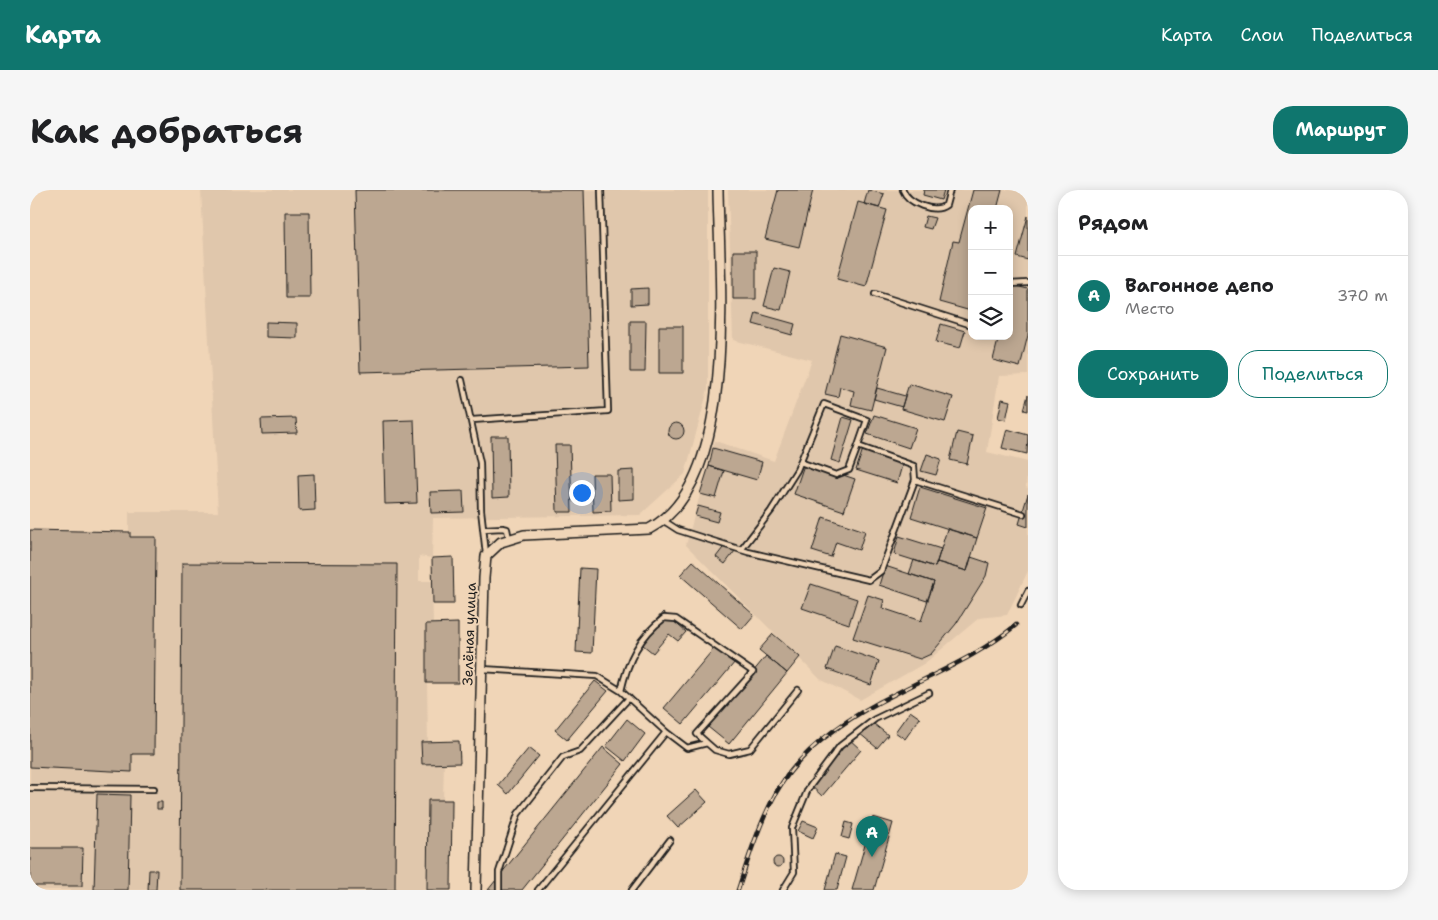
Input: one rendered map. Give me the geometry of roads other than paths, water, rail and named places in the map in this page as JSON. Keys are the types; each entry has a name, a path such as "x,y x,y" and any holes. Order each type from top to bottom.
{"street":[{"path":"486,556 493,548 509,539 524,535 649,529 664,521 692,484 709,434 718,388 718,190"},
{"name":"Зелёная улица","path":"476,890 486,556"}],"lane":[{"path":"472,420 608,411 601,190"},
{"path":"904,190 911,201 934,209 946,205 950,190"},
{"path":"1013,284 1028,283"},
{"path":"875,294 968,323"},
{"name":"Зелёная улица","path":"462,380 480,464 486,556"},
{"path":"741,550 771,511 800,462 824,404 867,420 849,470 836,474 800,462"},
{"path":"664,521 678,530 741,550 869,580 881,571 915,480 914,466 858,446"},
{"path":"915,480 1023,514"},
{"path":"483,529 503,528 507,530 509,539"},
{"path":"1021,605 1028,591"},
{"path":"621,691 627,665 637,646 649,629 664,618 676,619 753,672 697,734 715,750 729,754 750,749 798,690"},
{"path":"482,669 598,676 621,691 666,732 687,748 707,743"},
{"path":"783,890 794,872 792,828 808,789 840,746 875,719 929,694"},
{"path":"499,890 499,872 518,814 563,758 580,751 629,698"},
{"path":"538,890 666,732"},
{"path":"30,788 154,789"},
{"path":"632,890 670,840"}],"railway":[{"path":"738,890 760,827 771,803 777,791 800,760 830,733 863,711 973,654 1016,625"}],"place":[{"name":"Вагонное депо","path":"872,857"}]}
